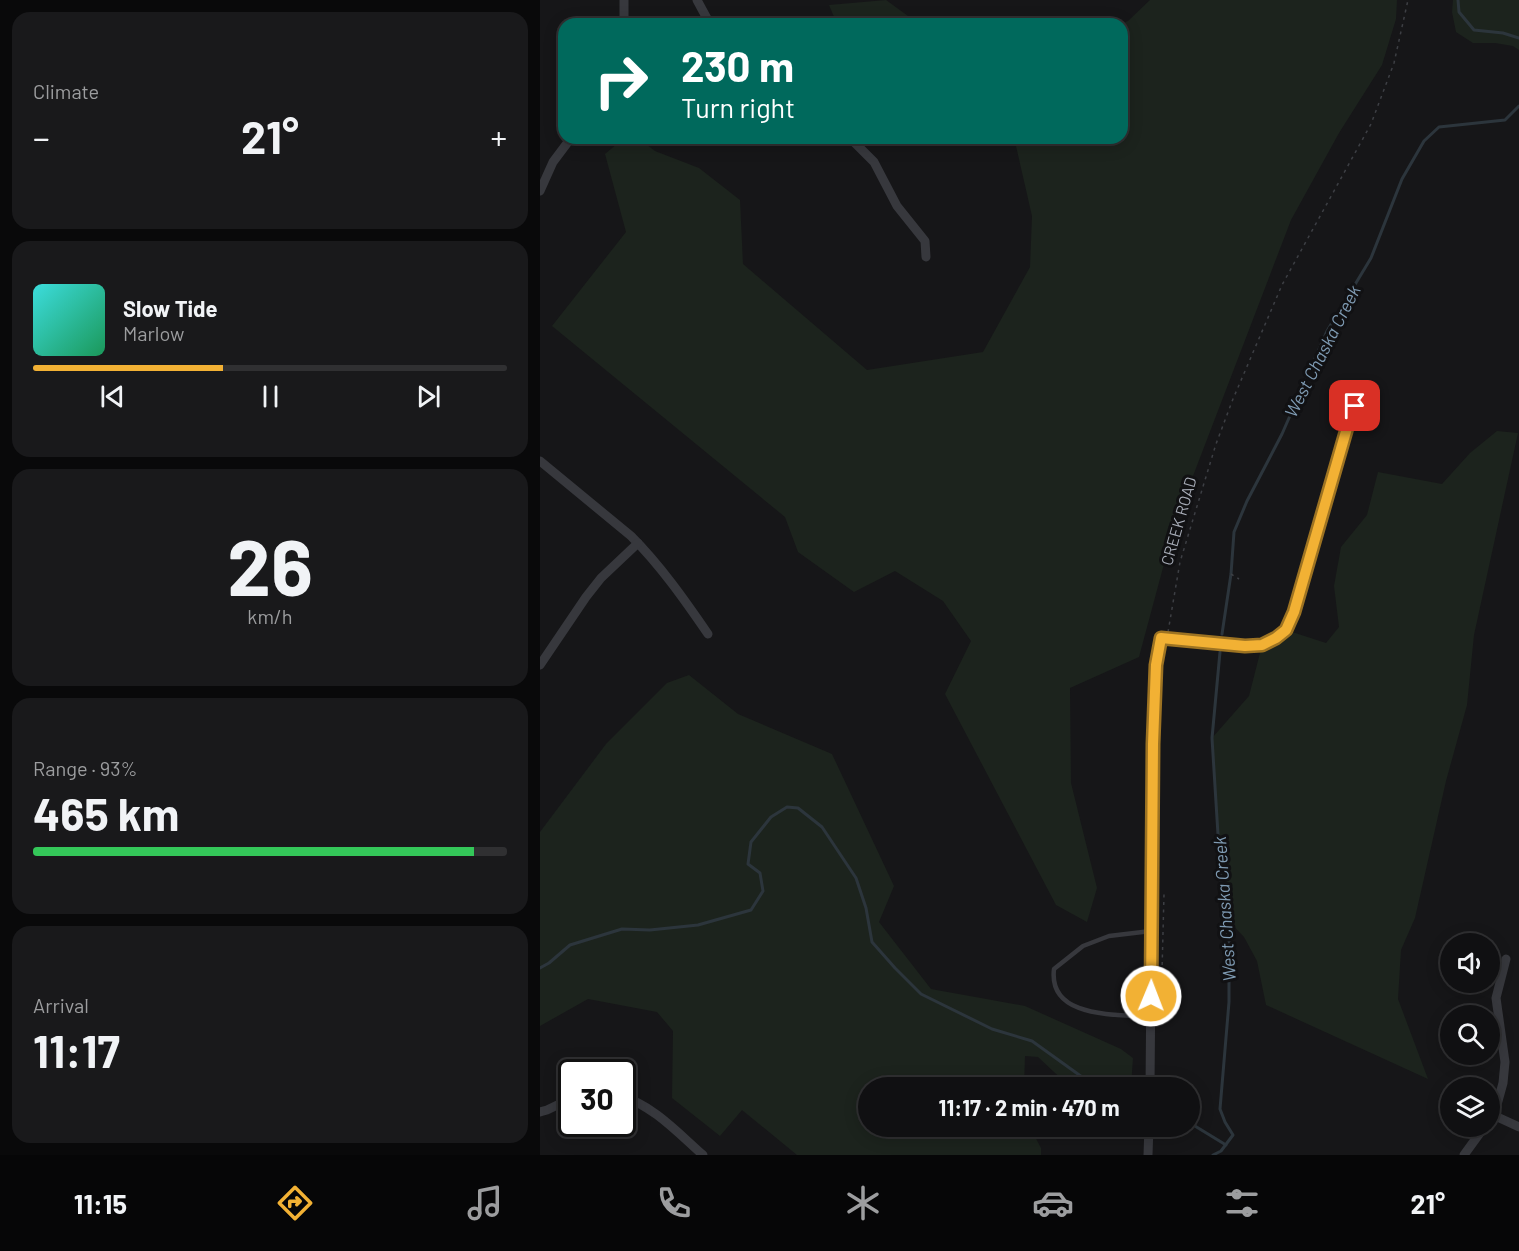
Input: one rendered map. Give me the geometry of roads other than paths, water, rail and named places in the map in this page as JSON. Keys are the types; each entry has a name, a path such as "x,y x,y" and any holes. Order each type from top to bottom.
{"street":[{"path":"624,0 624,18"},
{"path":"697,0 707,18"},
{"path":"540,190 553,162 567,144"},
{"path":"856,144 874,162 897,206 925,241 926,257"},
{"path":"540,462 638,543 660,568 708,634"},
{"path":"540,665 596,584 638,543"},
{"path":"1150,1077 1153,744 1156,665 1161,638"},
{"path":"1500,1092 1505,1062 1496,998 1506,959"},
{"path":"636,1103 647,1108 703,1155"},
{"path":"540,1112 558,1105"},
{"path":"1500,1121 1519,1126"},
{"path":"1148,1155 1149,1137"},
{"path":"1464,1155 1477,1137"}],"lane":[{"path":"1161,638 1245,646 1262,645 1286,630 1297,603 1355,406"},
{"path":"1150,1017 1090,1012 1071,1005 1058,994 1052,980 1054,969 1083,946 1109,936 1151,931"}],"waterway":[{"name":"West Chaska Creek","path":"1458,0 1459,12 1474,30 1503,33 1519,38"},
{"name":"West Chaska Creek","path":"1222,634 1231,574 1234,532 1247,501 1282,434 1327,331 1371,258 1402,179 1424,141 1439,127 1505,120 1519,106"},
{"name":"West Chaska Creek","path":"1213,1155 1221,1151 1233,1135 1220,1109 1229,1002 1229,939 1223,915 1212,738 1220,652"},
{"path":"540,968 570,945 622,929 650,930 698,925 751,910 763,891 760,873 748,864 751,842 771,817 787,807 798,808 822,827 856,878 866,908 872,942 921,994 992,1029 1032,1041 1082,1077"},
{"path":"1200,1129 1226,1145"}]}
